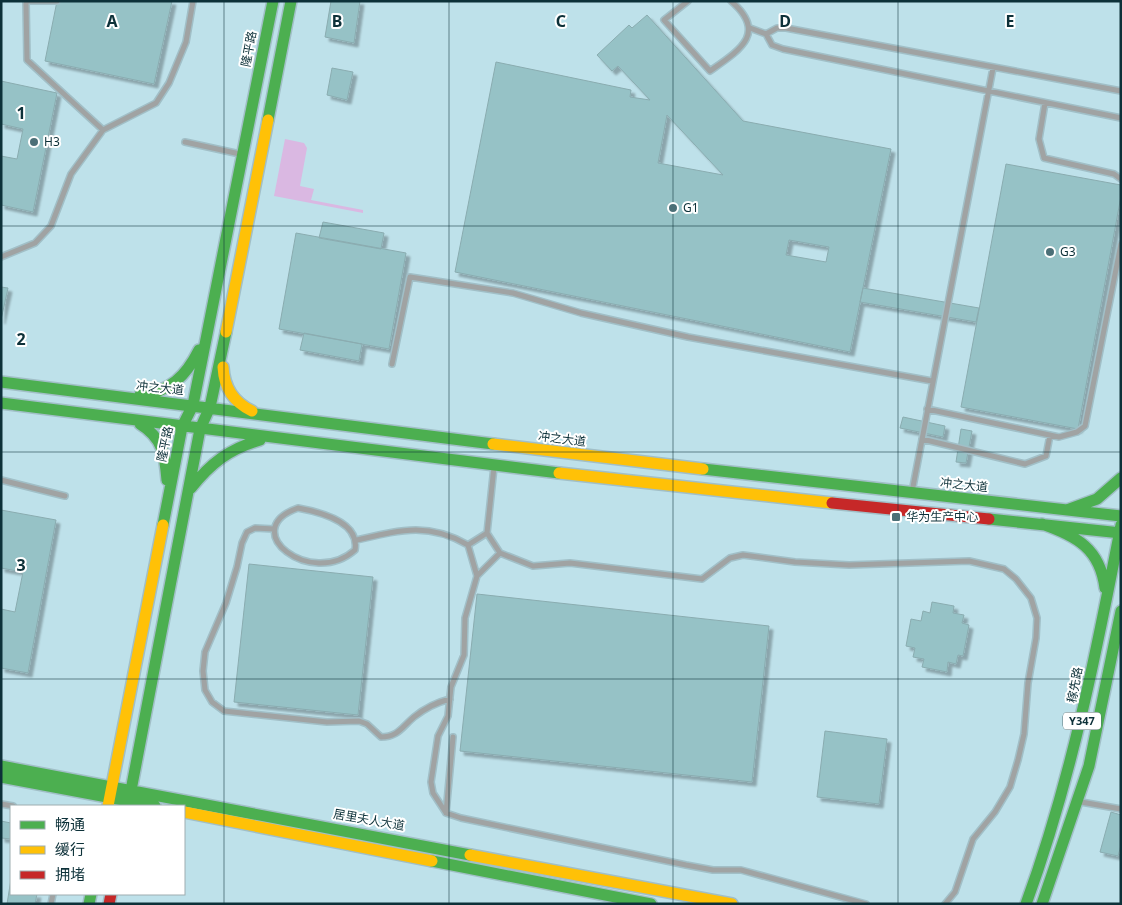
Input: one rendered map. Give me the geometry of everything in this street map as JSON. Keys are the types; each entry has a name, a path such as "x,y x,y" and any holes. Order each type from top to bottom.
{"main road":[{"name":"隆平路","path":"110,797 182,427 193,405 273,1"},
{"path":"129,800 200,429 210,407 223,349 291,1"},
{"path":"115,396 147,395 168,389 180,381 192,365 208,331"},
{"path":"223,349 223,380 229,392 248,410 272,418"},
{"name":"冲之大道","path":"1,382 210,407 272,418 911,494 1121,516"},
{"path":"1,403 268,438 657,485 1042,524 1120,530"},
{"path":"114,418 142,424 156,433 164,447 169,497"},
{"path":"188,492 203,471 225,452 238,445 268,438"},
{"path":"1067,510 1084,506 1097,500 1121,478"},
{"path":"1042,524 1065,531 1092,550 1100,564 1105,580 1106,600"},
{"name":"稼先路","path":"1026,904 1039,872 1076,748 1120,530"},
{"name":"Y347","path":"1042,904 1078,801 1098,730 1120,613"},
{"name":"居里夫人大道","path":"1,766 110,797"},
{"name":"居里夫人大道","path":"1,778 165,805"},
{"name":"居里夫人大道","path":"129,800 151,805"},
{"name":"居里夫人大道","path":"185,808 374,834 732,904"},
{"name":"居里夫人大道","path":"185,812 651,904"}],"lane":[{"path":"56,1 26,2 27,60 103,130"},
{"path":"1,257 36,243 51,226 71,174 103,130 156,102 169,83 186,42 193,1"},
{"path":"688,1 664,20 710,71 747,40 750,28 748,20 731,1"},
{"path":"750,28 766,34 772,45 783,49 1121,118"},
{"path":"766,34 777,28 786,28 1121,91"},
{"path":"911,494 993,68"},
{"path":"1045,103 1039,139 1044,158 1114,174 1121,179"},
{"path":"185,142 243,155"},
{"path":"927,409 1059,437 1077,432 1085,426 1121,244"},
{"path":"392,364 410,276 513,293 581,313 688,337 932,381"},
{"path":"922,439 1025,464 1046,456 1050,435"},
{"path":"494,466 487,534 500,553 536,566 570,563 702,579 730,558 743,554 795,562 849,565 969,562 1004,569 1010,574 1031,598 1037,618 1036,638 1028,684 1024,734 1010,786 995,812 972,840 955,892 945,904"},
{"path":"1,480 65,496"},
{"path":"298,508 313,510 331,518 354,533 357,540 355,550 347,556 335,562 319,564 301,560 287,553 276,542 274,530 277,520 286,512 298,508"},
{"path":"274,530 255,528 247,532 242,542 237,567 226,603 206,652 203,671 206,690 212,702 224,711 235,714 262,714 342,723 359,721 367,724 381,737 390,737 399,733 416,716 450,699"},
{"path":"357,540 396,531 417,529 437,531 468,545"},
{"path":"468,545 487,534"},
{"path":"468,545 476,576"},
{"path":"500,553 476,576 464,618 464,655 451,686 448,716 438,736 431,782 433,793 446,812 461,818 686,866 713,870 741,870 866,904"},
{"path":"446,812 453,737"},
{"path":"1078,801 1121,809"}],"shaded area":[{"path":"285,139 304,143 307,148 300,186 314,189 311,200 363,210 363,213 274,196"}],"building":[{"path":"57,1 172,1 154,84 45,61"},
{"path":"331,1 360,1 354,43 325,37"},
{"name":"G1","path":"647,15 743,121 891,149 850,352 455,272 496,62 631,90 630,97 650,100 618,66 612,71 597,55 629,25 632,28","holes":["667,115 723,175 658,163","789,240 829,247 826,262 786,255"]},
{"path":"332,68 353,72 347,100 327,95"},
{"name":"H3","path":"1,81 57,93 33,212 1,205 1,156 17,159 23,129 1,124"},
{"name":"G3","path":"1006,164 1121,185 1121,196 1078,429 961,407"},
{"path":"323,222 384,233 381,249 319,238"},
{"path":"296,233 406,253 389,349 279,329"},
{"path":"1,287 8,288 1,320"},
{"path":"863,288 979,308 976,322 860,302"},
{"path":"304,333 362,344 359,361 300,350"},
{"path":"903,417 945,426 943,437 900,428"},
{"path":"961,429 972,431 966,463 956,462"},
{"path":"1,510 56,520 28,673 1,668 1,609 15,612 23,572 1,568"},
{"path":"249,564 373,577 358,715 234,702"},
{"path":"477,594 769,626 752,782 460,751"},
{"path":"932,602 954,606 953,613 964,615 962,623 969,625 963,656 958,655 956,664 948,662 947,672 922,667 924,659 913,657 915,648 906,646 911,619 921,621 923,611 930,613"},
{"path":"825,731 887,739 879,804 817,797"},
{"path":"1111,812 1121,815 1121,845 1118,856 1100,852"},
{"path":"1,821 10,823 10,839 1,838"},
{"path":"10,885 10,895 37,895 35,904 7,904"}],"traffic: fast":[{"path":"163,525 182,427 193,405 273,1"},
{"path":"268,120 291,1"},
{"path":"128,805 200,429 210,407 226,332"},
{"path":"140,395 160,390 176,381 189,368 199,350"},
{"path":"1,382 493,444"},
{"path":"1,403 559,473"},
{"path":"140,424 148,429 158,441 164,455 167,480"},
{"path":"191,488 221,458 239,448 260,440"},
{"path":"703,469 1121,516"},
{"path":"1067,510 1097,499 1121,478"},
{"path":"989,519 1121,533"},
{"path":"1042,524 1076,539 1085,546 1098,563 1105,588"},
{"path":"1026,904 1056,811 1081,717 1121,525"},
{"path":"1042,904 1089,766 1121,611"},
{"path":"1,766 470,855"},
{"path":"1,777 150,805"},
{"path":"432,861 651,904"},
{"path":"89,904 91,895"}],"traffic: slow":[{"path":"226,332 268,120"},
{"path":"223,367 225,381 231,393 240,403 252,411"},
{"path":"493,444 703,469"},
{"path":"559,473 832,503"},
{"path":"108,805 163,525"},
{"path":"185,812 432,861"},
{"path":"470,855 732,904"}],"traffic: jam":[{"path":"832,503 989,519"},
{"path":"109,904 111,895"}],"place":[{"name":"H3","path":"34,142"},
{"name":"G1","path":"673,208"},
{"name":"G3","path":"1050,252"},
{"name":"华为生产中心","path":"896,517"}]}
